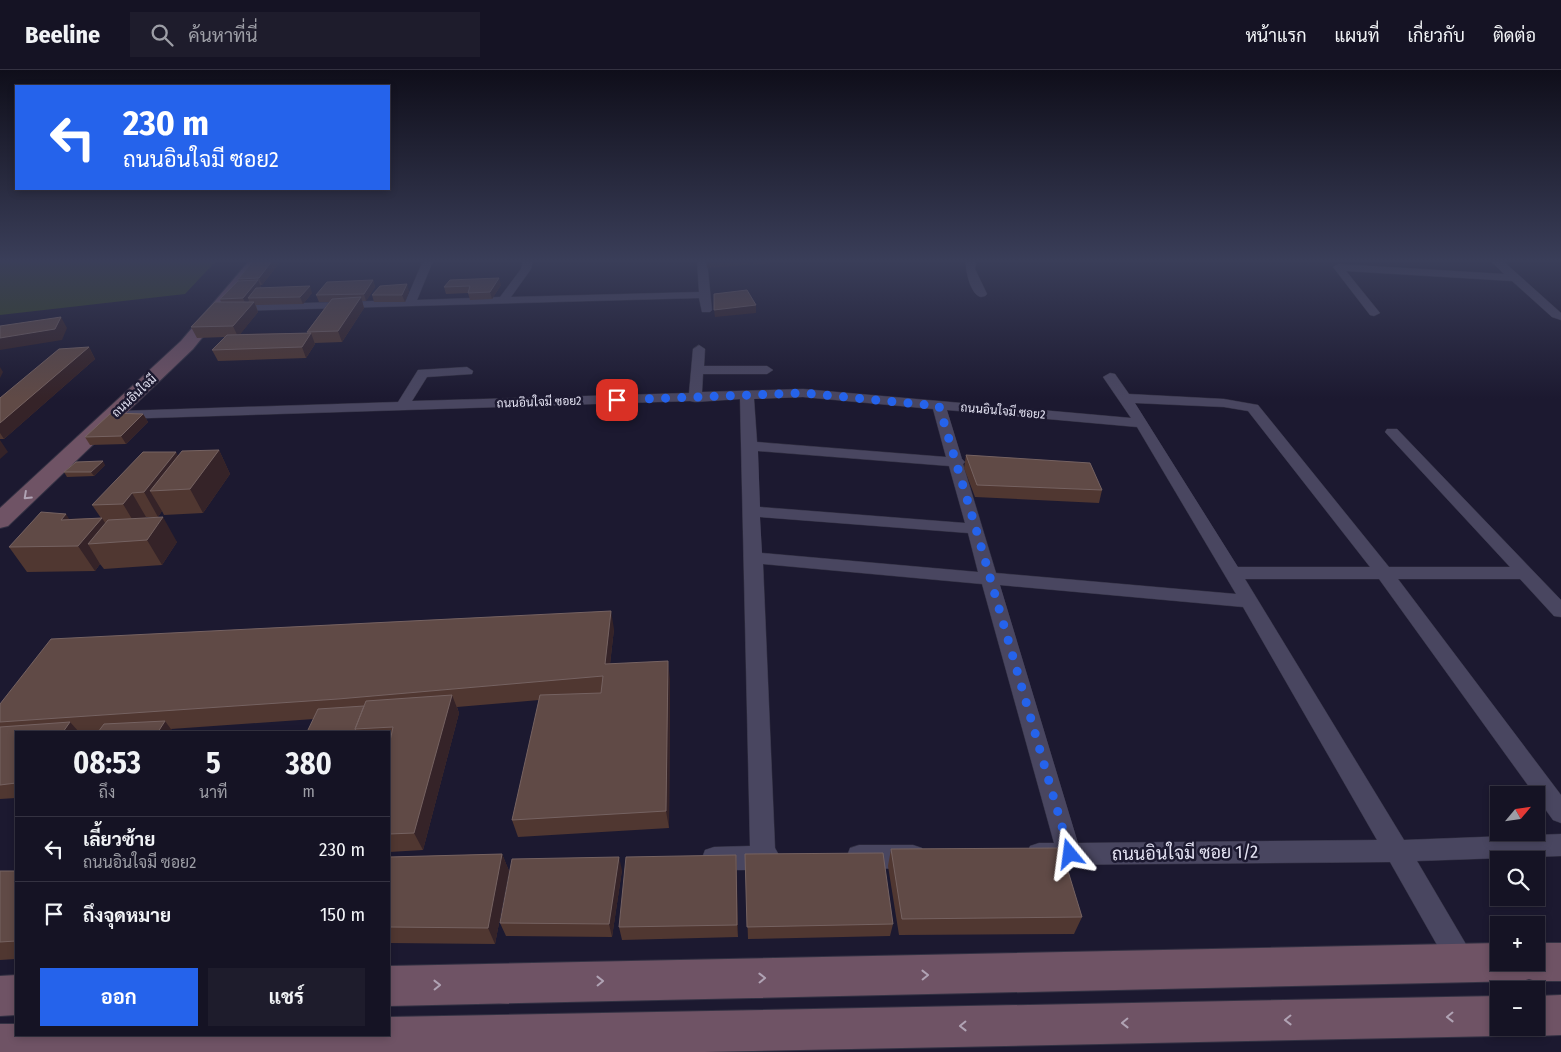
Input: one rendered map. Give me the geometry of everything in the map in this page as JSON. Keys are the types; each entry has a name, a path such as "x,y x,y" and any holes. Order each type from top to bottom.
{"main road":[{"name":"ถนนอินใจมี","path":"0,521 105,415 204,307"},
{"name":"ถนนอินใจมี","path":"0,502 187,345 217,309"},
{"path":"1545,962 1561,962"},
{"path":"390,986 1490,963"},
{"path":"0,996 15,996"},
{"path":"1545,1016 1561,1015"},
{"path":"0,1045 98,1047 1490,1016"}],"street":[{"path":"217,309 287,307"},
{"path":"1369,307 1374,313"},
{"path":"1547,307 1561,317"},
{"path":"695,398 699,349"},
{"path":"697,370 767,370"},
{"path":"402,406 423,373 467,371"},
{"path":"1110,377 1142,423 1233,573 1464,964"},
{"name":"ถนนอินใจมี ซอย2","path":"105,415 695,398 803,393 1142,423"},
{"path":"747,396 763,857"},
{"path":"1125,398 1224,403 1252,408 1384,572 1561,813"},
{"path":"939,406 957,462 1070,854"},
{"path":"1392,432 1561,612"},
{"path":"750,446 957,462"},
{"path":"752,512 976,529"},
{"path":"754,558 1249,601"},
{"path":"1233,573 1524,573"},
{"name":"ถนนอินใจมี ซอย 1/2","path":"1020,854 1396,851 1561,845"},
{"path":"832,856 931,855"},
{"path":"694,859 792,857"}],"green space":[{"path":"0,307 72,307 0,315"}],"building":[{"path":"210,307 250,307 233,326 191,327"},
{"path":"326,307 354,307 338,331 307,332"},
{"path":"714,307 741,307 714,310"},
{"path":"61,317 55,329 0,338 0,326"},
{"path":"311,333 302,347 212,350 227,335"},
{"path":"89,347 0,423 0,398 59,349"},
{"path":"111,413 143,414 121,436 85,437"},
{"path":"219,450 190,489 150,491 182,451"},
{"path":"143,452 176,452 144,492 132,493 123,504 92,505"},
{"path":"966,455 1090,463 1102,490 977,485"},
{"path":"103,461 91,472 64,472 76,462"},
{"path":"41,512 66,514 61,520 102,518 78,546 9,547"},
{"path":"163,517 147,540 88,544 108,520"},
{"path":"611,611 605,664 668,661 666,811 512,820 540,695 601,693 603,676 338,699 0,722 0,704 51,639"},
{"path":"452,695 414,833 390,834 390,741 393,727 355,729 366,701"},
{"path":"364,706 355,729 356,731 307,731 318,709"},
{"path":"165,721 159,731 99,731 104,724"},
{"path":"70,722 64,731 15,731 15,783 0,785 0,727"},
{"path":"1061,848 1082,917 902,919 891,849"},
{"path":"883,853 893,924 747,927 745,854"},
{"path":"502,854 488,928 390,927 390,857"},
{"path":"736,855 737,925 619,927 626,857"},
{"path":"619,857 609,924 500,923 512,859"},
{"path":"0,871 15,871 15,941 0,942"}],"route":[{"path":"617,400 803,393 939,406 957,462 1070,854"}]}
